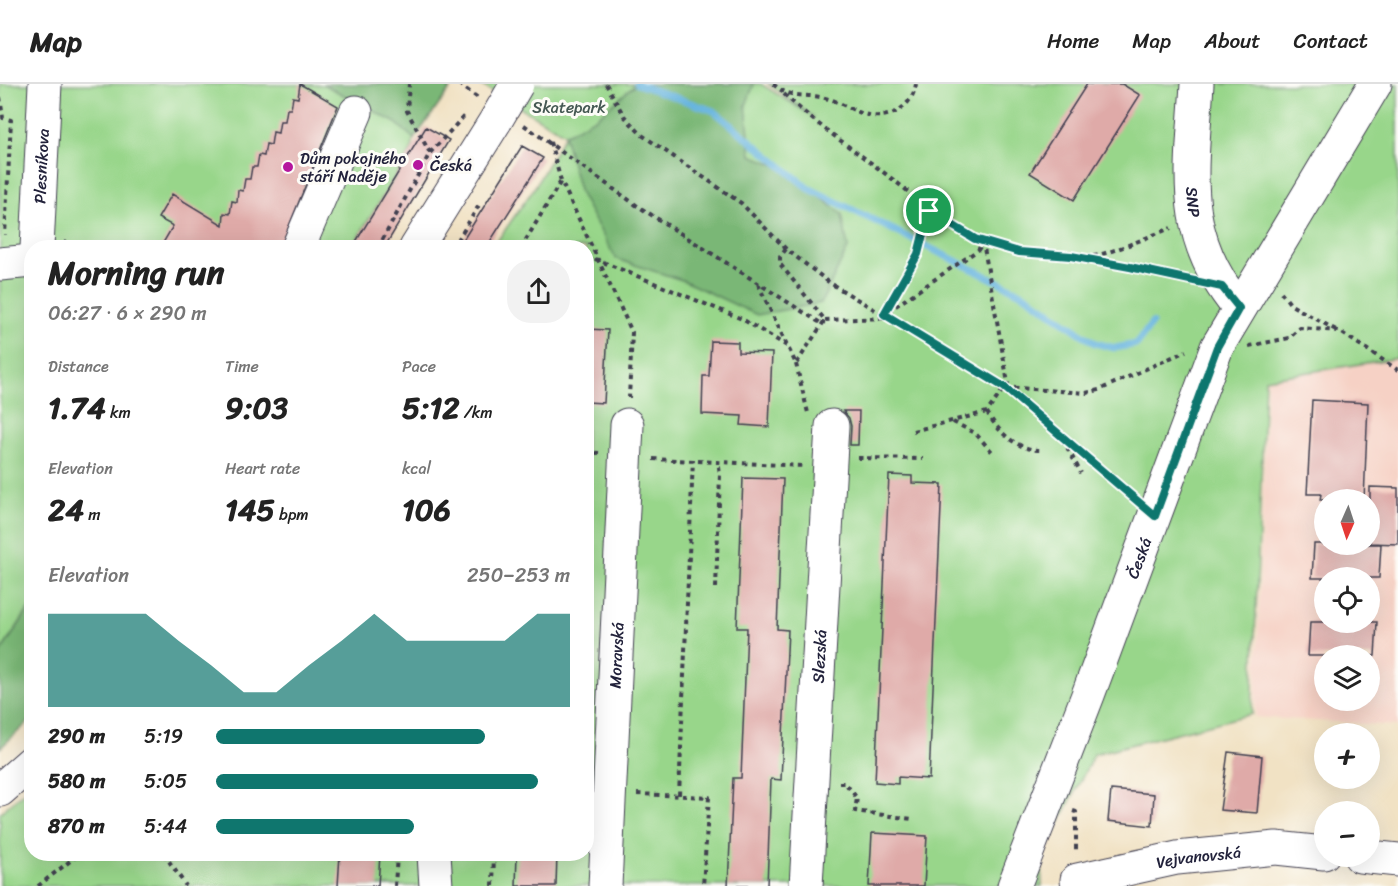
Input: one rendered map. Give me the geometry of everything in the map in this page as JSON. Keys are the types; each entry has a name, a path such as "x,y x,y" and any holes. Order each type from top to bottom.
{"street":[{"name":"Plesníkova","path":"37,240 45,84"},
{"path":"420,240 478,110 517,84"},
{"name":"SNP","path":"1197,84 1192,170 1194,220 1204,251 1230,298"},
{"name":"Česká","path":"1014,886 1155,516 1217,347 1230,298 1268,262 1375,84"},
{"path":"301,240 356,112"},
{"path":"2,250 24,258"},
{"name":"Slezská","path":"806,886 831,439"},
{"name":"Moravská","path":"604,886 626,440"},
{"path":"0,790 24,769"},
{"name":"Vejvanovská","path":"1077,880 1177,858 1276,848 1314,852"},
{"path":"1380,858 1398,860"},
{"path":"435,861 436,886"}],"path":[{"path":"409,84 407,111 430,153"},
{"path":"606,84 624,116 642,135 741,203 786,249 830,283 1004,387 1155,516"},
{"path":"773,84 814,123 892,179 929,211 955,229 983,242 1019,252 1071,256 1097,255 1194,220"},
{"path":"784,94 826,98 866,115 884,115 900,111 914,96 916,84"},
{"path":"0,97 3,118 11,120 2,250"},
{"path":"382,240 430,153 478,110"},
{"path":"589,240 561,181 550,141 636,205 823,322 889,318"},
{"path":"525,240 561,181"},
{"path":"884,314 918,254 929,211"},
{"path":"884,314 978,250 983,242"},
{"path":"913,431 987,412 1008,382 983,242"},
{"path":"786,249 780,257 780,264 823,322"},
{"path":"594,251 632,332 625,457 805,466 831,439"},
{"path":"1071,256 1230,298"},
{"path":"594,259 742,319 788,346"},
{"path":"1268,262 1281,270 1277,278 1280,290 1291,305 1339,332 1398,370"},
{"path":"758,283 796,364 814,434 923,459"},
{"path":"796,364 823,322"},
{"path":"1004,387 1086,393 1109,386 1195,347 1233,350 1289,338 1300,328 1339,332"},
{"path":"987,412 994,425 1006,436 1032,450 1040,450"},
{"path":"952,421 975,433 994,454"},
{"path":"1061,436 1081,473"},
{"path":"594,450 626,440"},
{"path":"680,795 693,459"},
{"path":"716,588 720,474 718,461"},
{"path":"845,783 857,798 855,811 912,819"},
{"path":"608,794 709,796 703,886"},
{"path":"38,886 70,861"},
{"path":"169,861 186,886"},
{"path":"395,886 397,861"},
{"path":"493,886 494,861"}],"shaded area":[{"path":"1398,359 1398,726 1380,725 1380,723 1255,717 1267,380"}],"green space":[{"path":"0,84 453,85 414,139 412,149 356,240 24,240 24,617 0,653"},
{"path":"323,84 453,85 414,139 396,123"},
{"name":"Skatepark","path":"479,84 636,84 598,118 664,84 761,84 814,117 768,84 1398,84 1398,358 1265,379 1252,714 1094,754 1041,859 1042,886 0,886 0,813 24,792 24,861 594,861 594,240 498,240 533,190 565,134"},
{"path":"636,84 754,84 746,105 751,155 785,169 842,214 848,248 821,303 757,315 682,280 616,259 580,194 564,135 597,117"},
{"path":"24,617 24,726 0,748 0,653"}],"building":[{"name":"Dům pokojného stáří Naděje","path":"300,84 338,106 283,240 165,240 173,226 158,218 172,194 223,225 224,213 230,214 232,201 237,202 238,190 243,191 245,179 250,179 252,167 257,167 259,155 264,156 266,144 271,145 273,132 278,133 280,121 285,121 287,109 291,109 293,97 298,98"},
{"path":"1087,84 1122,84 1140,95 1074,200 1030,173"},
{"name":"Česká","path":"426,127 449,140 389,240 357,240"},
{"name":"Česká","path":"522,146 543,158 491,240 463,240"},
{"path":"594,329 608,330 604,403 594,402"},
{"path":"711,341 738,342 738,352 772,353 769,427 741,425 742,416 702,414 703,376 709,376"},
{"path":"1312,400 1368,403 1364,489 1314,489 1314,494 1307,494"},
{"path":"843,411 859,411 858,445 850,445 851,426 849,418"},
{"path":"889,475 912,476 912,483 942,484 929,779 898,777 898,784 875,782"},
{"path":"743,478 783,479 777,629 788,630 781,780 771,779 767,886 728,886 733,778 741,778 747,628 737,628"},
{"path":"1370,487 1398,488 1398,544 1380,543 1380,489 1370,489"},
{"path":"1314,544 1314,555 1380,555 1381,544 1380,567 1314,567 1314,578 1312,578"},
{"path":"1310,622 1314,622 1314,633 1376,633 1376,645 1314,645 1314,656 1308,656"},
{"path":"1228,752 1262,756 1257,813 1220,810"},
{"path":"1111,790 1154,794 1152,826 1108,821"},
{"path":"872,833 927,836 924,886 869,886"},
{"path":"340,861 380,861 378,886 338,886"},
{"path":"517,861 557,861 556,886 516,886"}],"waterway":[{"path":"637,84 714,111 808,188 1025,295 1095,343 1115,348 1137,344 1152,323"}],"place":[{"name":"Česká","path":"418,165"},
{"name":"Dům pokojného stáří Naděje","path":"288,167"}],"route":[{"path":"929,211 955,229 975,239 1019,252 1071,256 1222,287 1239,308 1217,347 1155,516 1004,387 884,314 905,281 918,254 929,211"}]}
